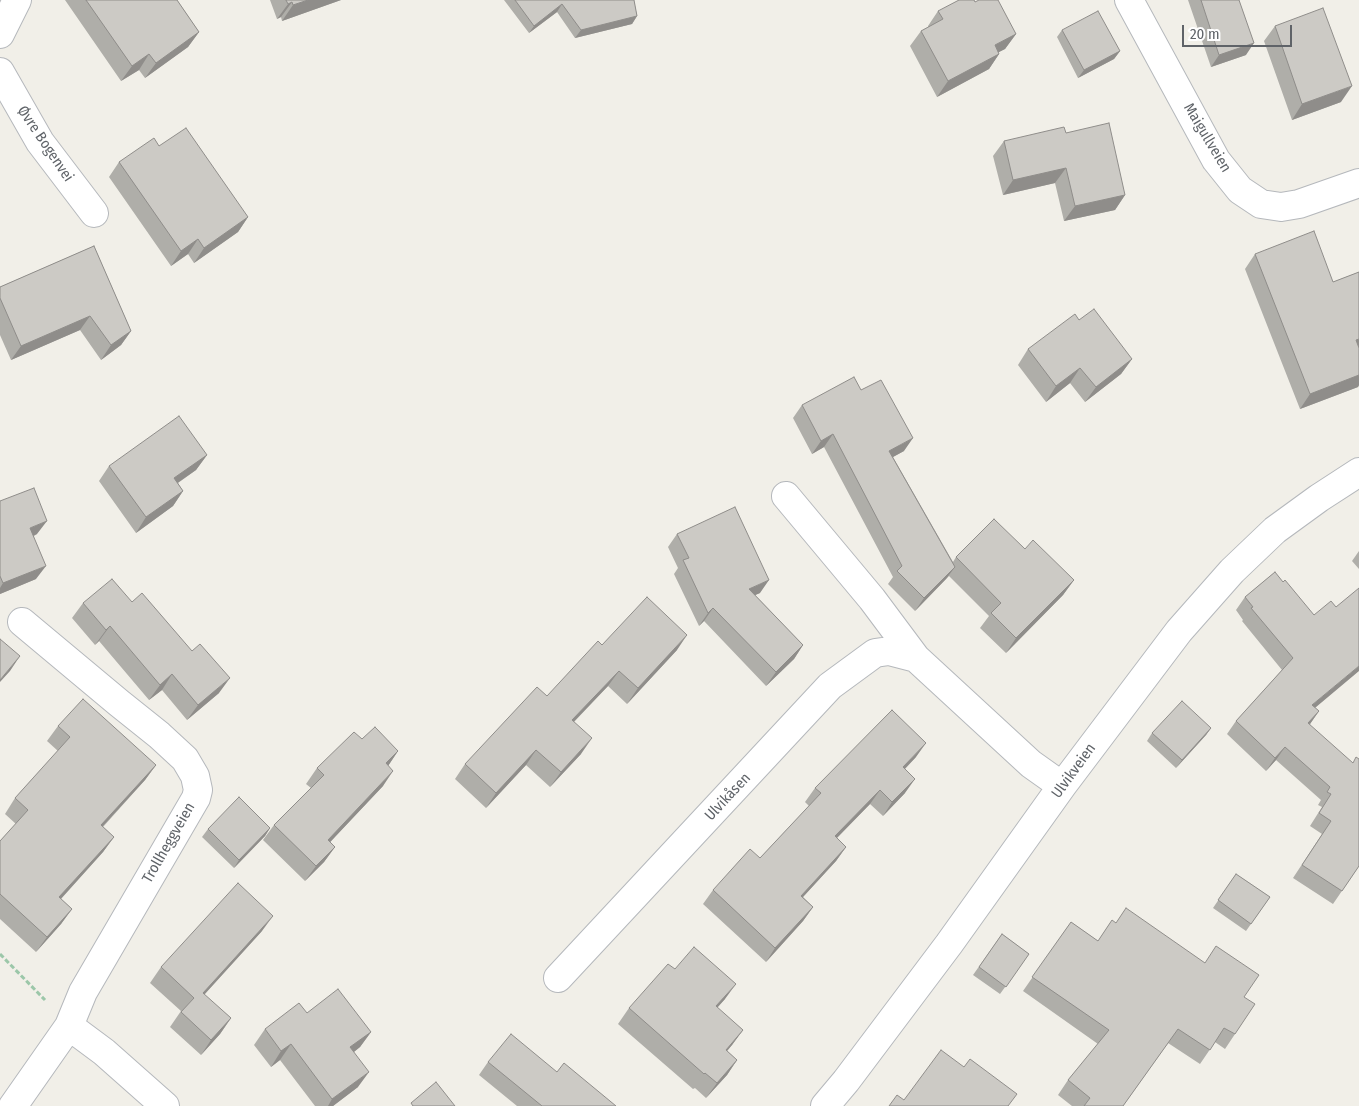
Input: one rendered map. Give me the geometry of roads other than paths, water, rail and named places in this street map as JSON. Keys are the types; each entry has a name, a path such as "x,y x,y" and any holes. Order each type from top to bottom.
{"street":[{"path":"0,34 17,0"},
{"name":"Maigullveien","path":"1129,0 1216,160 1240,190 1261,204 1281,207 1299,204 1359,182"},
{"name":"Øvre Bogenvei","path":"0,72 40,142 94,213"},
{"name":"Ulvikveien","path":"824,1106 846,1081 949,944 1062,786 1179,631 1232,571 1275,530 1359,472"},
{"name":"Ulvikåsen","path":"786,496 872,599 916,658 1032,764 1062,786"},
{"name":"Trollheggveien","path":"13,1106 69,1026 83,992 196,798 198,790 195,776 184,759 159,735 22,622"},
{"name":"Ulvikåsen","path":"558,978 830,686 875,653 889,651 916,658"},
{"path":"69,1026 104,1052 165,1106"}]}
